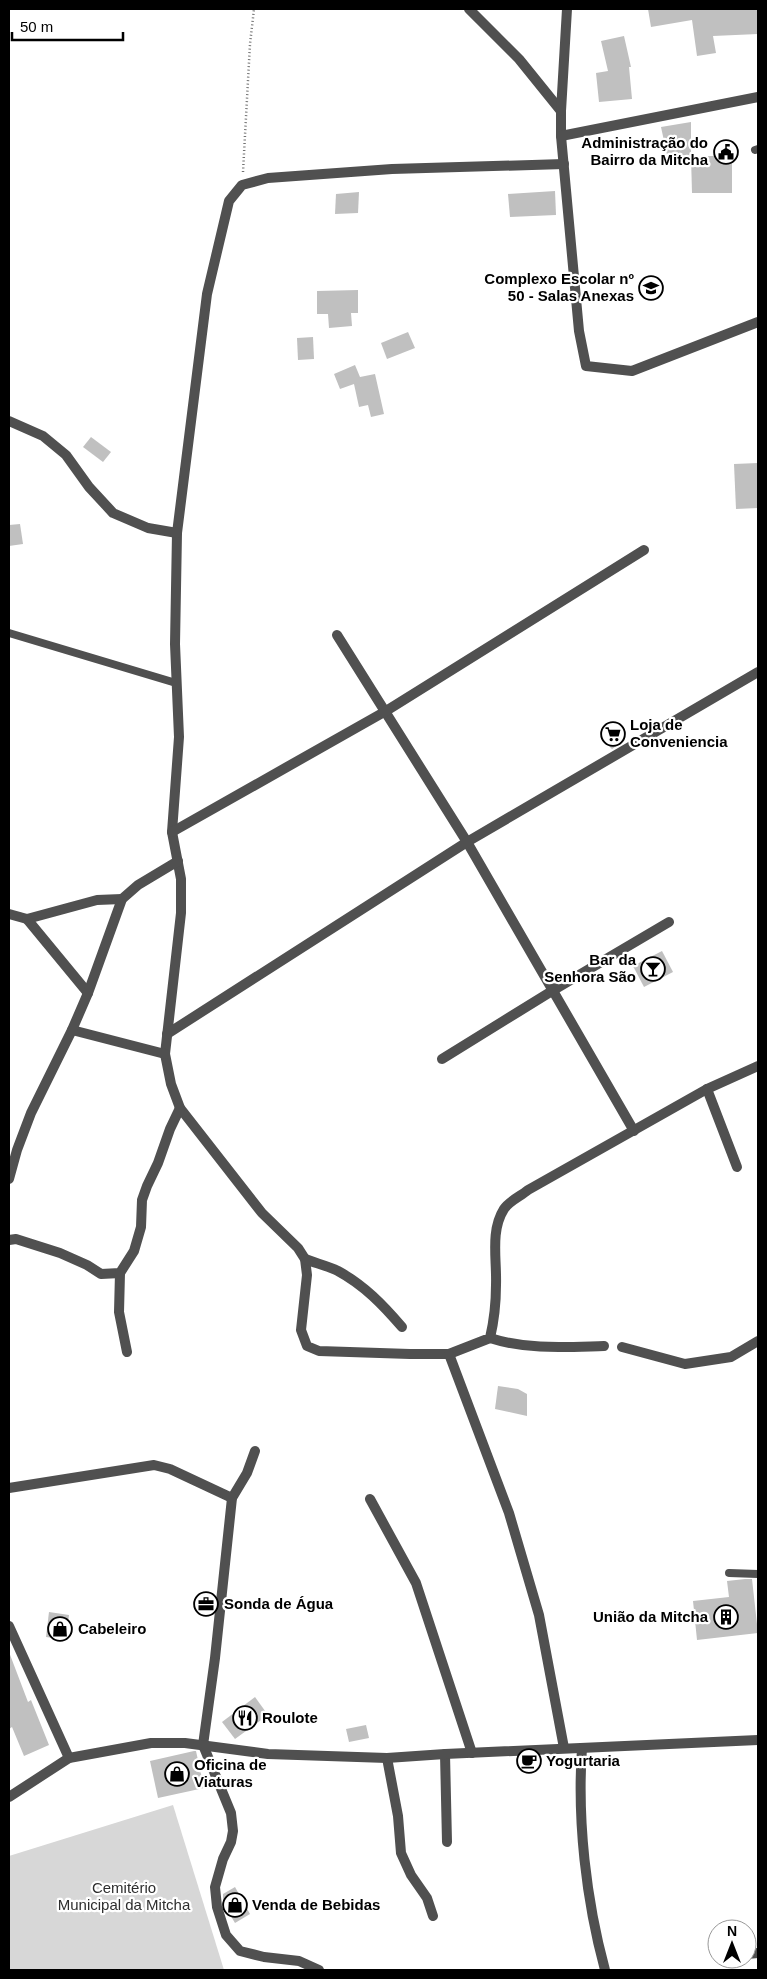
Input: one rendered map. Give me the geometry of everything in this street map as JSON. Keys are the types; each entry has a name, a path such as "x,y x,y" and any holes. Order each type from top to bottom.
{"street":[{"path":"469,9 519,59 561,111"},
{"path":"567,9 561,136 579,331 586,366 632,371 758,322"},
{"path":"561,136 758,97"},
{"path":"564,164 392,169 268,178 242,185 229,201 207,294 177,533 175,644 179,737 172,832 181,879 181,913 165,1054 171,1084 180,1108 262,1213 298,1248 305,1259 307,1275 301,1330 307,1346 319,1351 410,1354 449,1354 490,1338 505,1343 527,1346 604,1346"},
{"path":"9,421 43,436 66,455 89,486 113,513 148,528 177,533"},
{"path":"172,832 386,711 644,550"},
{"path":"337,635 467,842 634,1131"},
{"path":"166,1034 467,842 758,672"},
{"path":"9,1180 17,1150 31,1113 88,993 122,899 138,885 178,861"},
{"path":"9,914 27,919 97,900 122,899"},
{"path":"27,919 88,993"},
{"path":"442,1059 669,922"},
{"path":"72,1030 165,1054"},
{"path":"490,1338 493,1327 496,1286 495,1237 498,1221 506,1207 528,1190 707,1089 758,1066"},
{"path":"707,1089 737,1167"},
{"path":"126,1352 119,1312 120,1273 134,1251 141,1227 142,1200 180,1108"},
{"path":"9,1240 16,1238 60,1253 87,1265 101,1274 120,1273"},
{"path":"305,1259 336,1270 358,1284 375,1296 402,1327"},
{"path":"622,1347 685,1364 731,1357 758,1341"},
{"path":"449,1354 509,1513 538,1615 564,1748"},
{"path":"255,1451 247,1473 232,1498 215,1658 203,1745 231,1813 233,1831 232,1842 223,1860 215,1887 217,1907 226,1935 240,1951 299,1960 319,1970"},
{"path":"9,1488 154,1465 170,1469 232,1498"},
{"path":"370,1499 416,1583 472,1753"},
{"path":"9,1626 69,1758"},
{"path":"10,1795 69,1758 151,1743 203,1745 268,1754 387,1758 758,1740"},
{"path":"582,1748 579,1787 584,1847 594,1929 604,1970"},
{"path":"445,1754 448,1842"},
{"path":"387,1758 398,1816 401,1853 411,1875 427,1898 433,1916"}],"lane":[{"path":"9,633 30,641 176,683"},
{"path":"729,1573 758,1574"}],"path":[{"path":"242,185 250,44 254,9"}],"green space":[{"name":"Cemitério Municipal da Mitcha","path":"173,1805 224,1970 9,1970 9,1856"}],"building":[{"path":"648,9 758,9 758,34 713,36 716,53 697,56 692,20 651,27"},
{"path":"624,36 631,67 629,67 632,99 599,102 596,73 608,71 601,41"},
{"path":"691,122 691,156 669,164 661,127"},
{"path":"691,156 732,156 732,193 692,193"},
{"path":"555,191 556,215 510,217 508,194"},
{"path":"359,192 358,213 335,214 336,194"},
{"path":"358,290 358,313 351,313 352,326 329,328 328,314 317,314 317,291"},
{"path":"408,332 415,348 387,359 381,343"},
{"path":"313,337 314,359 298,360 297,338"},
{"path":"355,365 360,377 375,374 384,414 371,417 368,405 359,407 354,384 340,389 334,374"},
{"path":"91,437 111,452 103,462 83,447"},
{"path":"758,463 758,508 736,509 734,464"},
{"path":"20,524 23,544 9,546 9,525"},
{"name":"Loja de Conveniencia","path":"613,725 625,740 612,749 603,740 607,737 603,731"},
{"name":"Bar da Senhora São","path":"662,951 673,972 644,987 633,966"},
{"path":"498,1386 518,1389 527,1394 527,1416 495,1409"},
{"name":"União da Mitcha","path":"752,1579 758,1633 697,1640 693,1601 729,1597 727,1581"},
{"name":"Sonda de Água","path":"209,1596 213,1606 202,1614 198,1602"},
{"path":"49,1612 69,1615 66,1640 46,1637"},
{"path":"9,1652 28,1702 31,1700 49,1745 24,1756 12,1727 9,1729"},
{"name":"Roulote","path":"255,1697 268,1715 235,1739 222,1722"},
{"path":"366,1725 369,1738 349,1742 346,1729"},
{"name":"Oficina de Viaturas","path":"196,1751 204,1788 158,1798 150,1761"},
{"name":"Venda de Bebidas","path":"235,1887 250,1914 235,1923 223,1903 223,1894"}],"place":[{"name":"Administração do Bairro da Mitcha","path":"726,152"},
{"name":"Complexo Escolar nº 50 - Salas Anexas","path":"651,288"},
{"name":"Loja de Conveniencia","path":"613,734"},
{"name":"Bar da Senhora São","path":"653,969"},
{"name":"Sonda de Água","path":"206,1604"},
{"name":"União da Mitcha","path":"726,1617"},
{"name":"Cabeleiro","path":"60,1629"},
{"name":"Roulote","path":"245,1718"},
{"name":"Yogurtaria","path":"529,1761"},
{"name":"Oficina de Viaturas","path":"177,1774"},
{"name":"Venda de Bebidas","path":"235,1905"}]}
